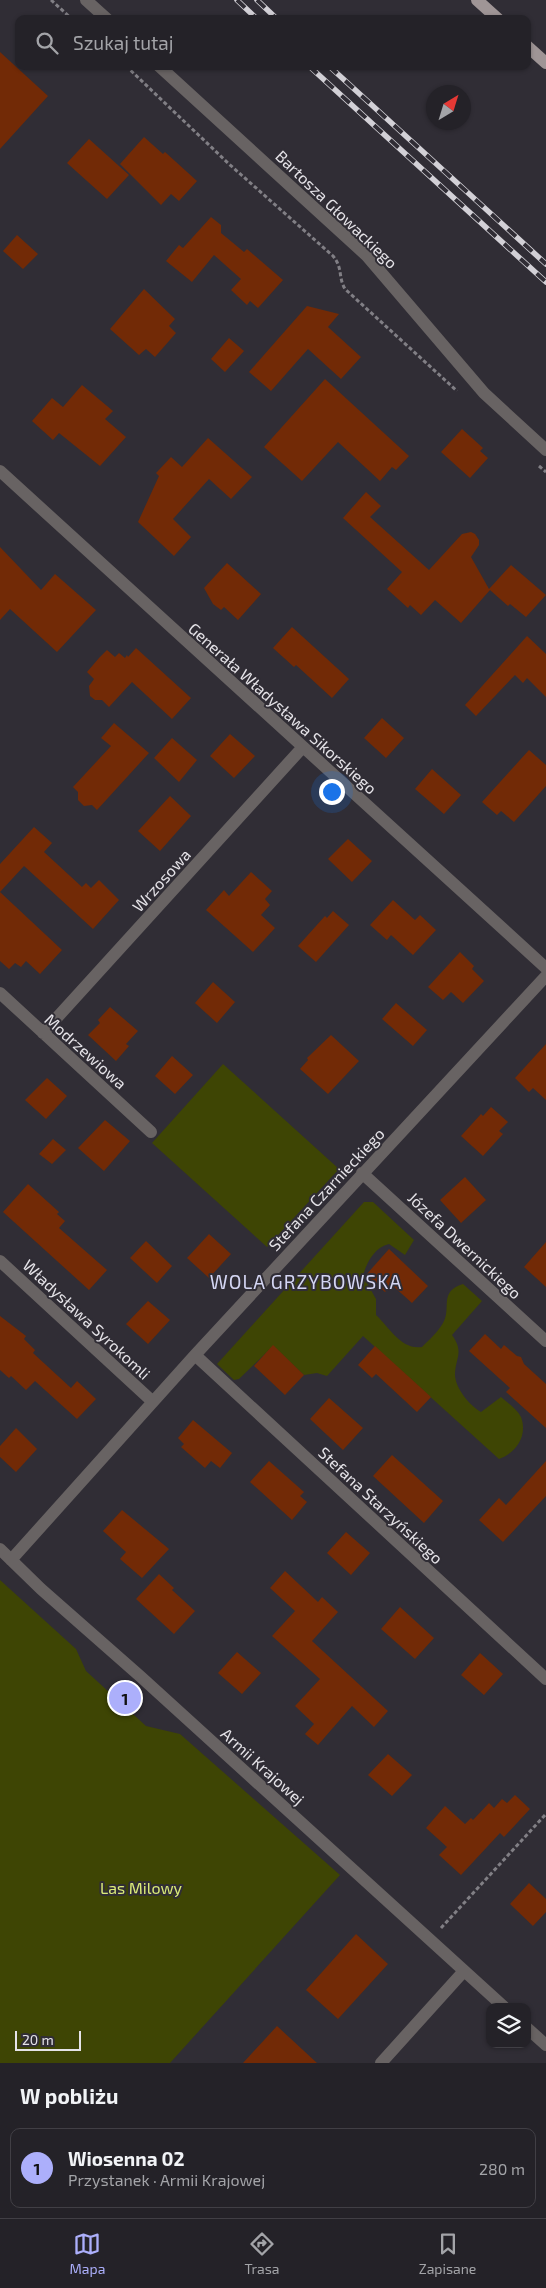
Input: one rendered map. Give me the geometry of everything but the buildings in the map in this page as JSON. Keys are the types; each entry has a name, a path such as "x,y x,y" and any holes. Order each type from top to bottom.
{"main road":[{"path":"477,0 494,15"},
{"path":"531,50 546,63"}],"street":[{"path":"86,0 103,15"},
{"name":"Bartosza Głowackiego","path":"163,70 367,256 484,393 546,450"},
{"name":"Generała Władysława Sikorskiego","path":"0,471 302,748 546,968"},
{"name":"Wrzosowa","path":"43,1033 302,748"},
{"name":"Stefana Czarnieckiego","path":"4,1554 153,1402 362,1173 546,976"},
{"name":"Modrzewiowa","path":"0,993 151,1132"},
{"name":"Józefa Dwernickiego","path":"362,1173 546,1341"},
{"name":"Władysława Syrokomli","path":"0,1261 153,1402"},
{"name":"Stefana Starzyńskiego","path":"195,1355 546,1679"},
{"name":"Armii Krajowej","path":"4,1554 500,2003"},
{"path":"381,2063 464,1971"},
{"path":"531,2032 546,2045"}],"path":[{"path":"51,0 68,15"},
{"path":"130,70 229,164 333,256 340,264 342,284 345,289 460,393"},
{"path":"532,459 546,472"},
{"path":"430,1940 546,1814"}],"green space":[{"path":"223,1064 339,1169 267,1247 152,1143"},
{"path":"364,1202 373,1202 414,1240 405,1255 389,1244 379,1248 366,1266 363,1276 376,1299 376,1315 396,1337 408,1345 422,1347 443,1323 448,1296 455,1287 463,1284 482,1301 452,1335 458,1346 455,1378 460,1390 472,1405 481,1412 501,1397 519,1414 523,1424 522,1437 511,1453 499,1459 363,1336 327,1376 317,1373 304,1375 273,1346 239,1379 234,1380 217,1364"},
{"name":"Las Milowy","path":"0,1580 76,1649 86,1671 146,1726 180,1734 340,1875 170,2063 0,2063"}],"railway":[{"path":"237,0 253,15"},
{"path":"257,0 273,15"},
{"path":"313,70 546,282"},
{"path":"333,70 546,264"}],"place":[{"name":"Wiosenna 02","path":"125,1698"}],"district":[{"name":"WOLA GRZYBOWSKA","path":"306,1281"}]}
